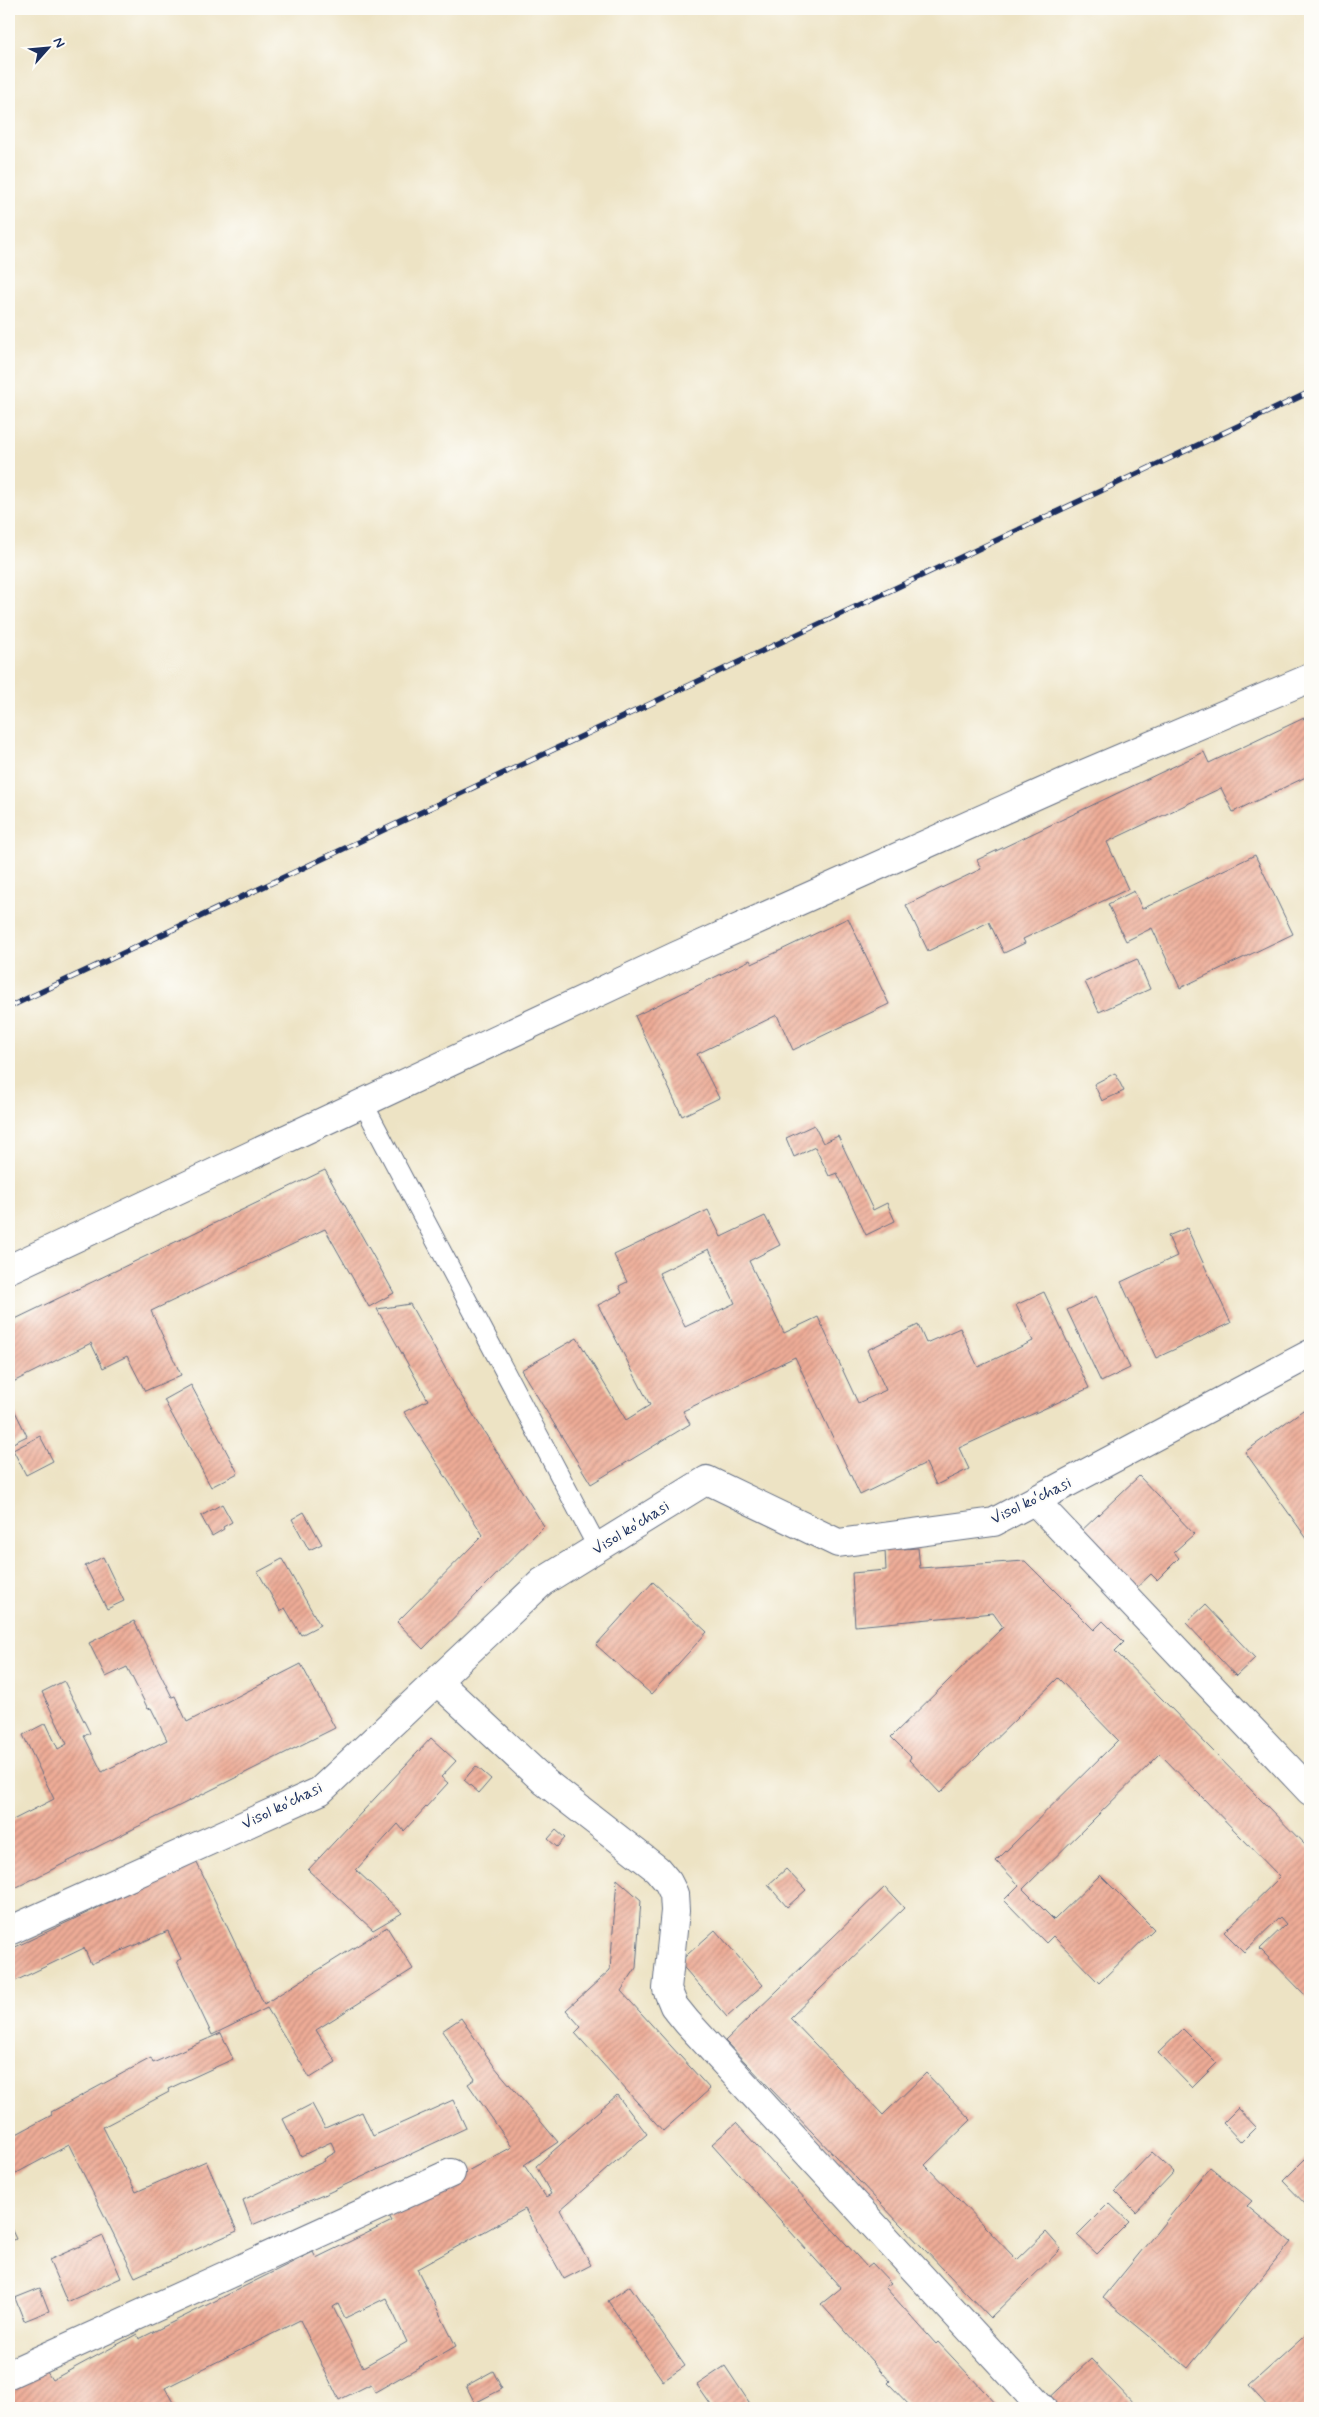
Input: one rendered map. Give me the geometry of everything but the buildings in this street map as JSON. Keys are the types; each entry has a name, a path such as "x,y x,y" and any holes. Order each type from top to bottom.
{"street":[{"path":"9,1269 676,956 1072,779 1310,678"},
{"name":"Visol koʻchasi","path":"9,1931 320,1791 542,1582 707,1480 838,1543 994,1522 1310,1354"},
{"path":"1035,1501 1310,1791"},
{"path":"437,1682 545,1782 657,1869 668,1882 674,1894 675,1911 667,1989 674,2006 686,2022 1042,2408"},
{"path":"9,2374 450,2172"}],"lane":[{"path":"363,1103 598,1548"}],"railway":[{"path":"9,1007 1310,392"}]}
